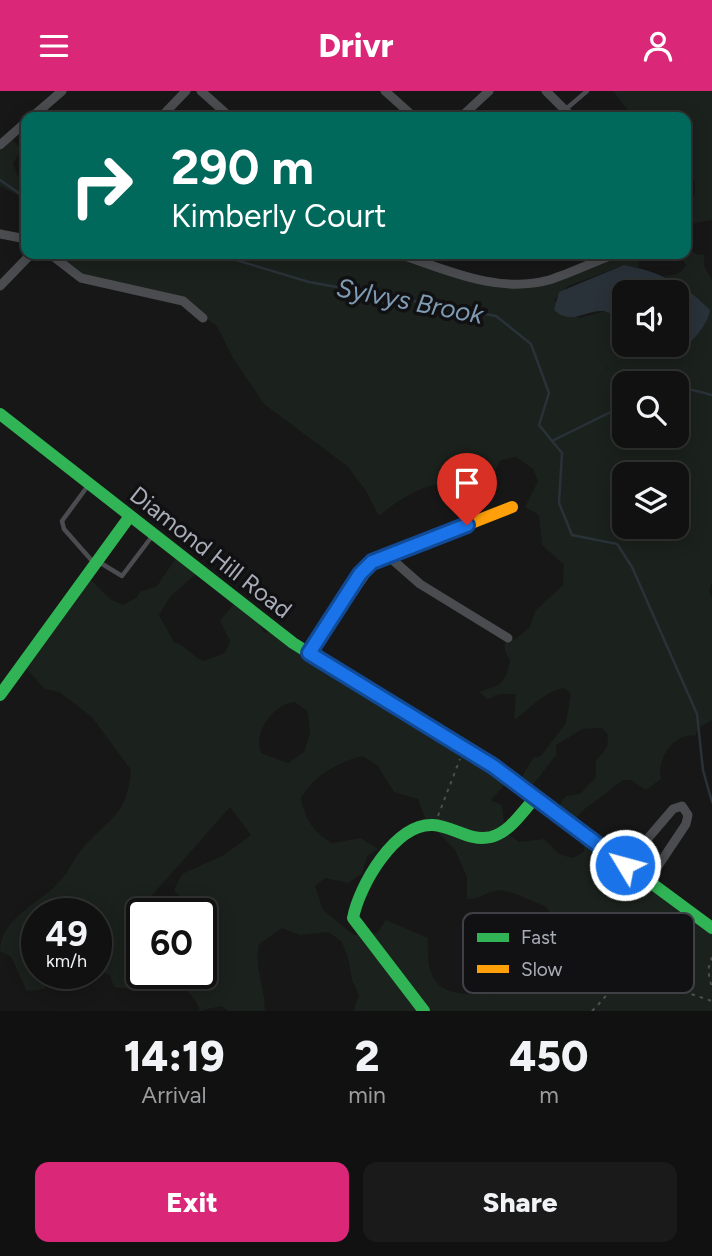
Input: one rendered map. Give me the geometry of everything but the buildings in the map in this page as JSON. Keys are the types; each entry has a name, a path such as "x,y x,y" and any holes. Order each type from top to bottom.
{"main road":[{"name":"Diamond Hill Road","path":"0,414 309,653 464,747 692,913"},
{"path":"309,653 360,574 372,562 512,507"},
{"path":"0,695 130,516"},
{"path":"424,1011 353,918 353,904 404,834 414,828 432,825 460,835 486,838 498,835 536,798"},
{"name":"Diamond Hill Road","path":"694,915 712,928"}],"street":[{"path":"38,112 62,91"},
{"path":"166,112 186,91"},
{"path":"201,91 224,112"},
{"path":"385,91 408,112"},
{"path":"466,112 489,91"},
{"path":"546,91 568,112"},
{"path":"0,145 21,126"},
{"path":"0,234 21,238"},
{"path":"0,286 26,259"},
{"path":"56,259 81,278 169,297 192,307 203,319"},
{"path":"414,259 479,281 514,283 547,280 602,259"},
{"path":"387,555 420,584 508,638"},
{"path":"625,865 673,809 682,806 688,815 686,824 648,881"}],"lane":[{"path":"570,112 587,91"},
{"path":"90,484 62,521 64,529 96,562 122,576 153,534"}],"path":[{"path":"432,825 438,818 464,747"},
{"path":"712,957 708,970 712,989"},
{"path":"592,1011 607,993"},
{"path":"688,993 712,1001"}],"shaded area":[{"path":"613,91 712,91 712,220 691,224 691,199 695,194 695,182 691,178 691,112 628,112"},
{"path":"7,135 21,148 13,163 21,179 21,197 0,186 0,142"},
{"path":"691,250 698,255 704,254 704,266 712,280 712,582 709,590 712,598 712,720 699,727 695,736 680,738 668,749 661,764 661,779 646,790 631,780 623,780 581,812 571,824 557,808 566,796 580,794 596,777 596,761 607,747 608,735 602,728 582,729 556,745 556,755 529,790 520,780 533,758 541,756 566,723 571,694 564,688 549,693 514,720 516,694 500,694 488,699 479,692 499,685 507,674 510,660 505,651 505,638 514,640 529,628 536,610 563,585 564,565 542,545 539,515 525,507 538,481 533,469 516,457 501,460 490,479 478,472 455,482 420,490 379,516 365,489 347,466 264,404 233,358 217,326 192,308 80,275 59,259 414,259 487,280 528,282 555,276 595,259 638,259 639,268 624,265 568,286 554,300 579,318 606,311 612,314 612,357 689,357 689,340 702,328 689,305 689,280 671,280 662,276 682,271 686,265 682,259 691,259"},
{"path":"624,265 671,280 612,280 612,314 596,311 572,317 560,315 554,310 559,292"},
{"path":"689,292 710,310 702,328 689,342"},
{"path":"178,555 198,572 170,597 159,615 174,642 203,661 225,653 230,641 220,621 236,601 255,615 264,633 276,630 324,662 326,673 337,670 510,779 491,800 502,805 505,832 519,842 544,839 559,854 572,858 584,852 585,835 693,913 550,913 546,906 514,893 501,891 467,899 467,877 455,850 426,820 418,799 394,792 377,765 362,756 335,766 319,776 301,798 311,824 325,839 332,843 361,838 378,849 367,856 362,874 348,883 325,878 315,886 323,910 354,935 377,933 386,920 428,938 429,965 437,983 443,988 464,994 694,993 694,914 712,927 712,1011 353,1011 359,995 341,941 328,932 300,935 282,928 259,944 258,962 265,1011 229,1011 221,1006 200,1011 196,1001 185,989 217,989 217,898 181,898 174,890 182,874 224,855 251,835 230,807 150,898 126,898 126,988 114,987 112,898 40,898 61,880 82,849 121,808 129,786 131,770 92,717 59,692 45,689 21,663 86,575 110,599 123,605 136,598 140,592 157,586","holes":["295,702 308,712 310,733 304,752 288,763 261,753 259,745 262,728 272,713 287,704"]},
{"path":"21,913 21,978 11,957 0,951 2,939"}],"waterway":[{"name":"Sylvys Brook","path":"0,180 21,195"},
{"name":"Sylvys Brook","path":"233,259 309,282 496,316 531,344 549,393 539,425 562,453 559,503 572,535 617,544 632,567 697,714 703,770 712,802"},
{"path":"689,389 712,395"},
{"path":"552,441 612,411"}],"traffic: fast":[{"path":"0,414 293,643 344,675"},
{"path":"0,695 130,516"},
{"path":"424,1011 353,918 371,874 393,845 405,834 419,827 433,825 468,836 491,837 510,826 535,798"},
{"path":"566,820 692,913"},
{"path":"694,915 712,928"}],"traffic: slow":[{"path":"309,653 372,562 512,507"},
{"path":"344,675 493,766 566,820"}],"route":[{"path":"467,525 372,562 360,574 309,653 493,766 625,865"}]}
